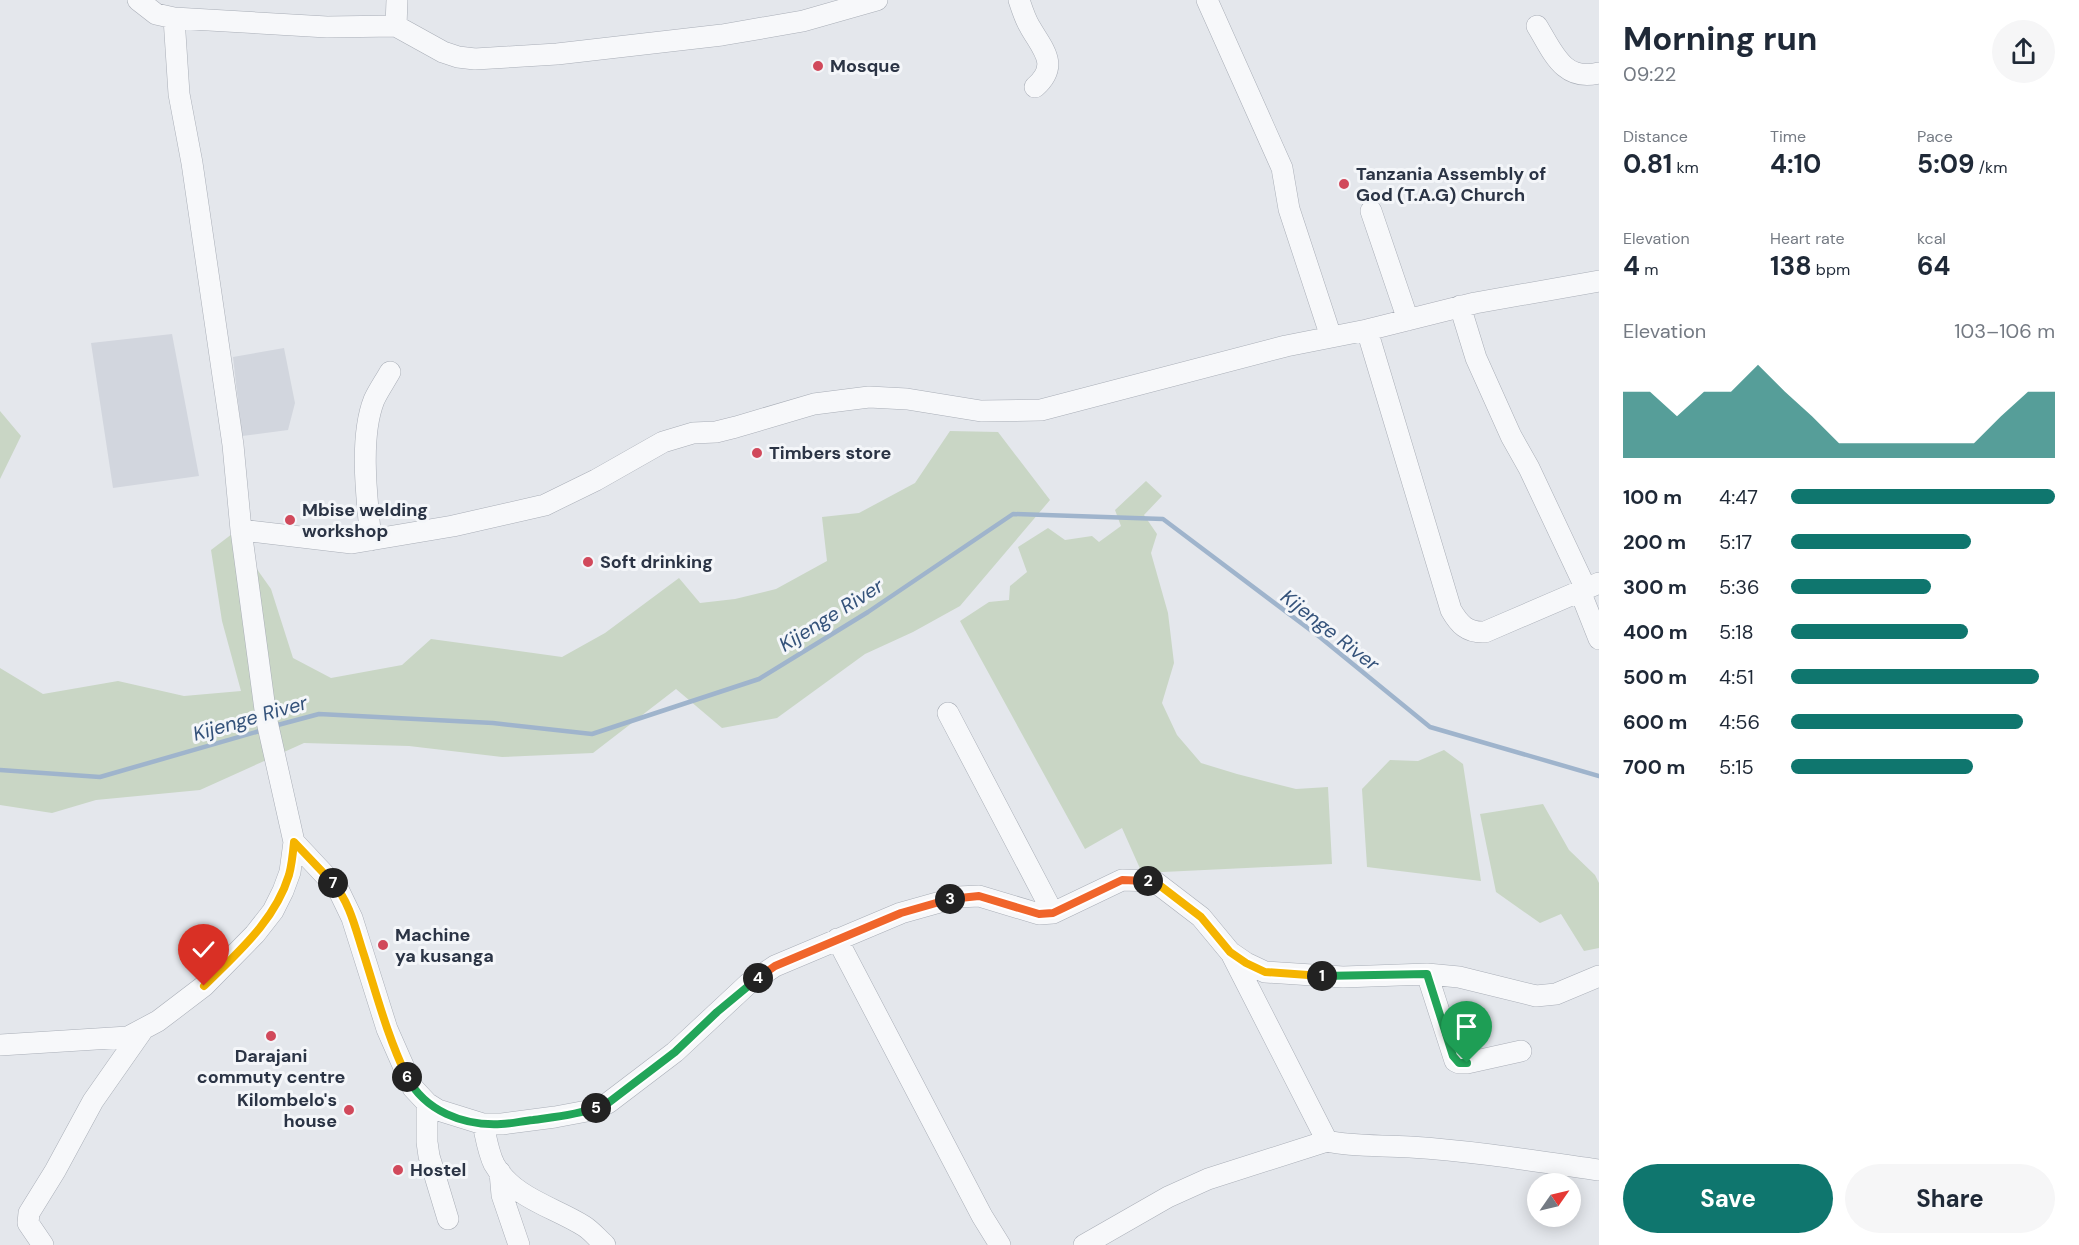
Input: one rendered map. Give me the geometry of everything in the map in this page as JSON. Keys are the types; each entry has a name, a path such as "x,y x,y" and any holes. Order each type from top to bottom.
{"street":[{"path":"138,0 156,14 174,18 327,27 396,26 443,52 475,59 557,54 722,35 803,21 877,0"},
{"path":"396,26 397,0"},
{"path":"1019,0 1026,20 1048,59 1046,76 1035,87"},
{"path":"1207,0 1282,168 1289,209 1331,337"},
{"path":"0,1045 128,1037 142,1031 204,986 255,934 273,911 290,872 294,842 268,726 241,530 233,445 194,174 179,94 174,18"},
{"path":"1537,26 1561,64 1573,74 1588,76 1599,73"},
{"path":"1371,211 1408,320"},
{"path":"241,530 352,543 453,526 536,508 585,485 663,441 693,433 736,427 814,404 869,397 907,399 981,411 1041,410 1286,346 1366,330 1460,306 1599,281"},
{"path":"1460,306 1476,358 1511,436 1588,588 1599,639"},
{"path":"1366,330 1451,610 1458,622 1467,630 1485,632 1588,588"},
{"path":"370,540 365,467 369,419 375,400 390,372"},
{"path":"948,712 1053,913"},
{"path":"294,842 338,889 352,918 387,1029 413,1088 427,1103 450,1115 483,1124 502,1124 587,1111 608,1103 675,1052 748,984 775,966 901,913 958,897 979,896 1039,914 1053,913 1122,880 1154,881 1201,917 1230,952 1327,1141"},
{"path":"837,939 982,1216 1000,1245"},
{"path":"1230,952 1265,972 1343,977 1427,974 1459,977 1536,996 1556,994 1599,976"},
{"path":"1427,974 1455,1061 1467,1063 1521,1051"},
{"path":"43,1245 28,1223 29,1213 56,1171 98,1094 142,1031"},
{"path":"427,1103 429,1156 448,1219"},
{"path":"483,1124 490,1153 500,1172 513,1186 542,1205 587,1228 605,1245"},
{"path":"1086,1245 1168,1197 1208,1179 1327,1141 1496,1156 1599,1170"},
{"path":"500,1172 502,1195 519,1245"}],"shaded area":[{"path":"172,334 199,476 113,488 91,343"},
{"path":"284,348 295,403 288,430 242,436 233,357"}],"green space":[{"path":"0,411 21,436 0,479"},
{"path":"950,431 998,432 1050,500 960,606 913,632 865,654 777,718 722,728 676,689 593,753 502,757 409,746 304,743 200,790 96,800 52,813 0,805 0,668 43,694 118,681 184,696 241,691 222,621 211,550 232,534 271,589 293,658 331,678 402,665 431,639 562,657 605,633 679,578 700,603 735,599 776,589 827,561 822,517 859,513 915,483"},
{"path":"1146,481 1162,496 1144,515 1157,534 1151,553 1168,613 1174,663 1162,703 1177,735 1201,763 1296,789 1328,787 1332,864 1142,873 1122,828 1085,849 960,621 989,602 1009,600 1010,586 1027,572 1018,547 1048,528 1065,540 1092,536 1099,542 1121,526 1115,510"},
{"path":"1444,750 1463,764 1481,881 1367,867 1362,789 1390,760 1418,761"},
{"path":"1543,804 1569,850 1595,875 1599,883 1599,948 1584,951 1561,914 1540,923 1496,892 1480,814"}],"waterway":[{"name":"Kijenge River","path":"274,726 319,714 493,723 592,734 759,679 868,612 1013,514 1163,519 1321,638 1430,727 1599,776"},
{"name":"Kijenge River","path":"0,770 100,777 263,730"}],"place":[{"name":"Mosque","path":"818,66"},
{"name":"Tanzania Assembly of God (T.A.G) Church","path":"1344,184"},
{"name":"Timbers store","path":"757,453"},
{"name":"Mbise welding workshop","path":"290,520"},
{"name":"Soft drinking","path":"588,562"},
{"name":"Machine ya kusanga","path":"383,945"},
{"name":"Darajani commuty centre","path":"271,1036"},
{"name":"Kilombelo's house","path":"349,1110"},
{"name":"Hostel","path":"398,1170"}],"route":[{"path":"204,986 255,934 273,911 290,872 294,842 338,889 352,918 387,1029 413,1088 427,1103 450,1115 483,1124 502,1124 587,1111 608,1103 675,1052 748,984 775,966 901,913 958,897 979,896 1039,914 1053,913 1122,880 1154,881 1201,917 1230,952 1265,972 1343,977 1427,974 1455,1061 1467,1063"}]}
